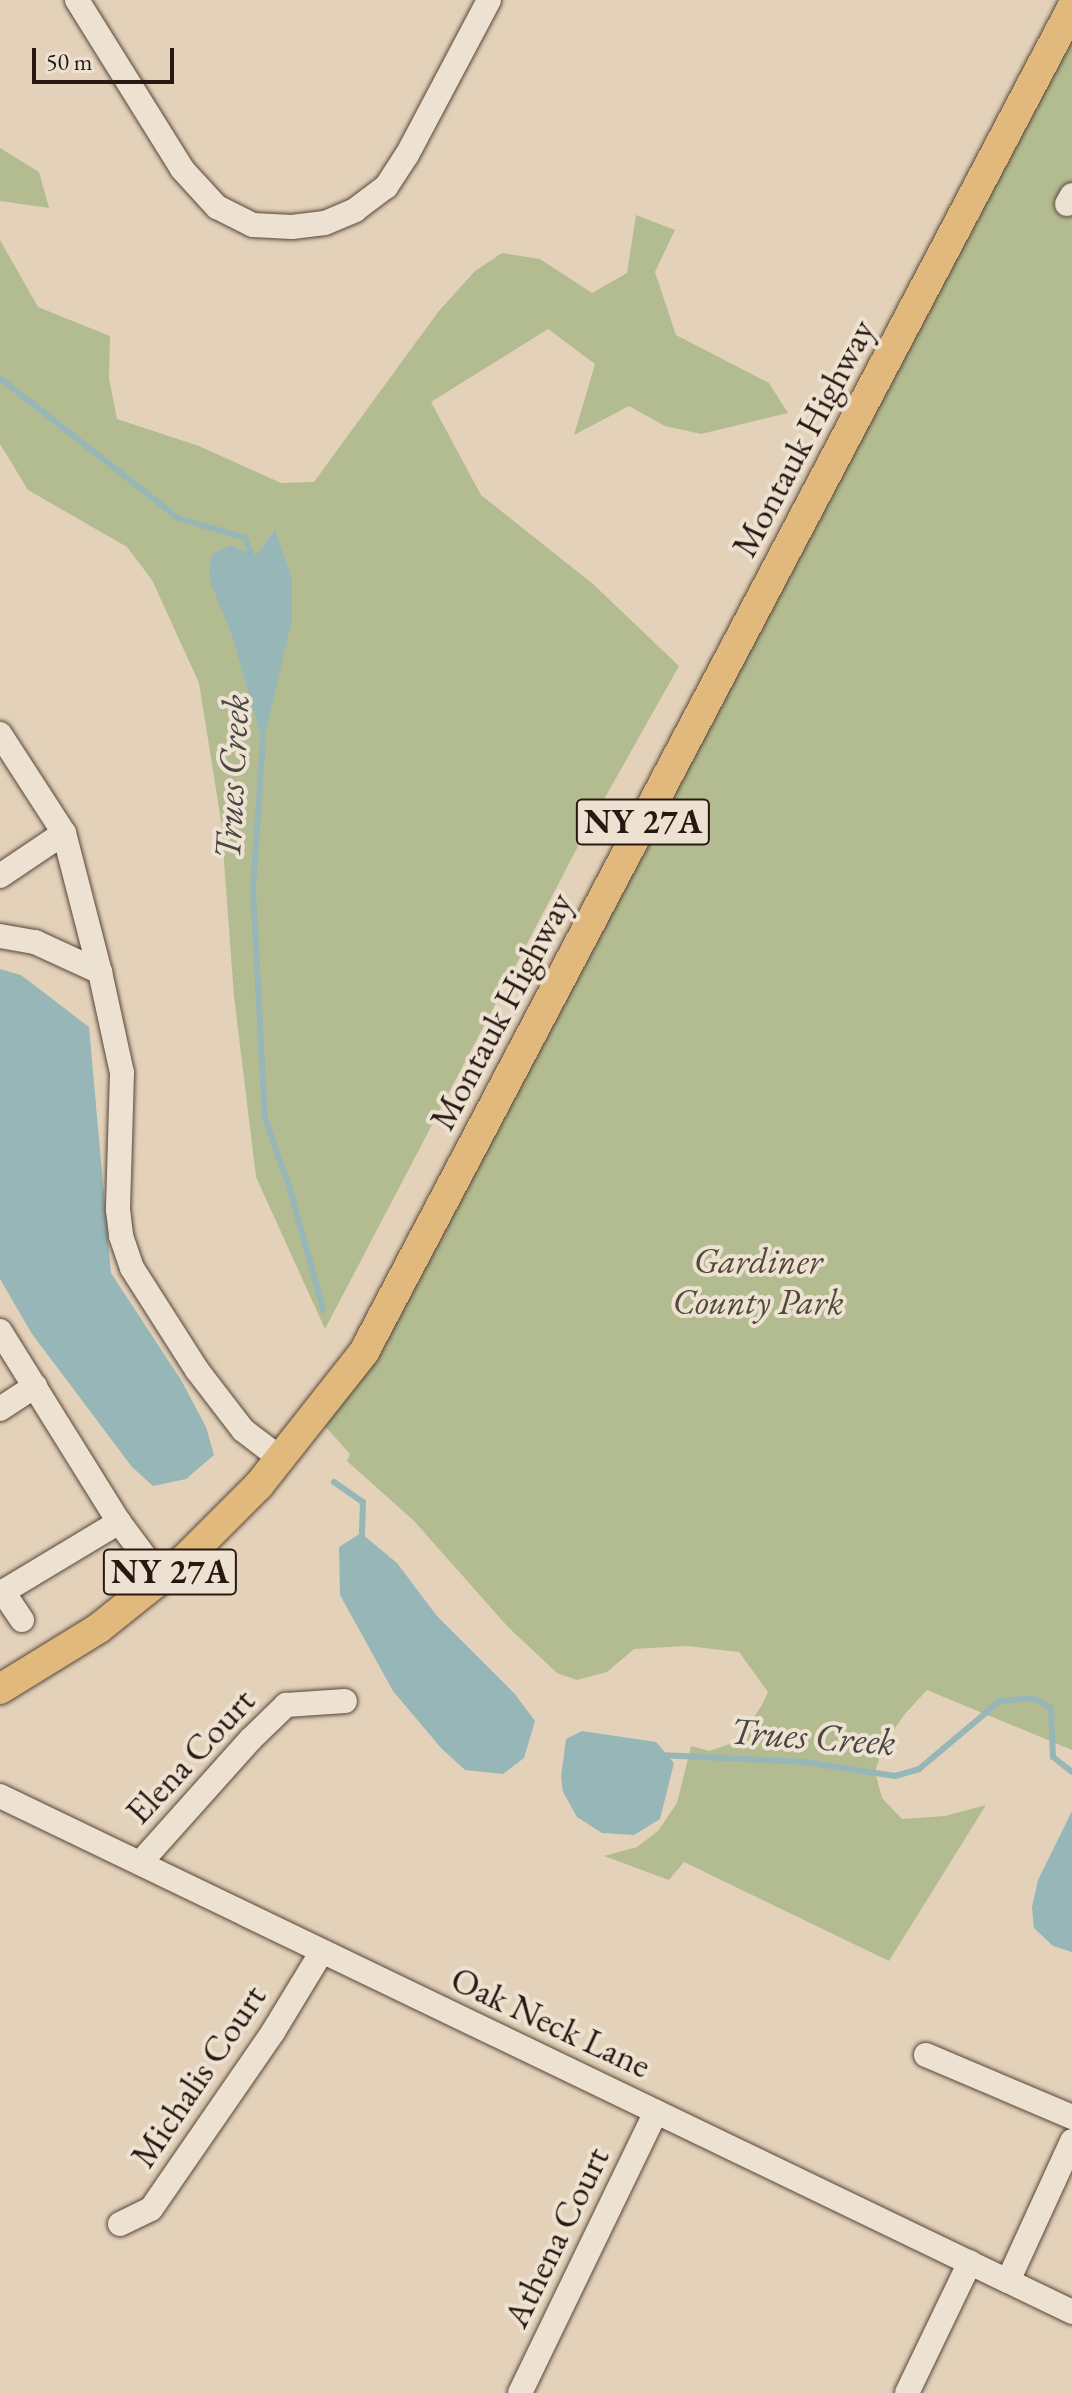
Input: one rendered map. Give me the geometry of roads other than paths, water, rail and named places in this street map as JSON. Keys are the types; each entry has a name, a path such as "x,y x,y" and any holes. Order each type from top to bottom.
{"main road":[{"name":"Montauk Highway","path":"0,1689 74,1645 162,1580 234,1512 281,1459 364,1352 1072,8"}],"street":[{"path":"77,0 182,169 217,207 253,225 292,227 325,223 355,210 386,187 407,155 489,0"},
{"path":"0,734 64,833 100,972 122,1073 118,1210 121,1236 132,1268 197,1370 243,1430 281,1459"},
{"path":"0,876 64,833"},
{"path":"0,936 35,942 100,972"},
{"path":"0,1331 119,1522 162,1580"},
{"path":"0,1409 35,1386"},
{"path":"22,1620 6,1596 6,1590 119,1522"},
{"name":"Elena Court","path":"140,1863 251,1739 286,1705 345,1701"},
{"name":"Oak Neck Lane","path":"0,1796 1072,2312"},
{"name":"Michalis Court","path":"120,2224 151,2209 273,2032 321,1953"},
{"path":"926,2055 1072,2117"},
{"name":"Athena Court","path":"520,2393 656,2112"},
{"path":"1008,2281 1072,2141"},
{"path":"907,2393 970,2262"}],"water":[{"path":"275,530 292,579 292,620 263,744 209,570 212,554 231,545 255,556"},
{"path":"0,969 21,975 89,1027 111,1273 181,1380 206,1427 214,1455 186,1479 153,1486 132,1467 32,1334 0,1279"},
{"path":"361,1533 397,1563 437,1616 514,1693 535,1721 524,1758 503,1774 465,1770 441,1748 393,1691 340,1595 339,1547"},
{"path":"582,1731 656,1742 674,1763 660,1819 634,1835 602,1833 577,1817 563,1792 561,1777 566,1739"},
{"path":"1072,1811 1072,1952 1053,1946 1034,1928 1032,1907 1038,1880"}],"waterway":[{"name":"Trues Creek","path":"0,378 178,518 245,538 255,564"},
{"name":"Trues Creek","path":"263,739 253,890 265,1118 289,1186 323,1309"},
{"name":"Trues Creek","path":"334,1482 363,1502 362,1539"},
{"name":"Trues Creek","path":"660,1755 805,1762 895,1776 919,1769 1000,1701 1033,1698 1051,1708 1053,1757 1072,1772"}],"park label":[{"name":"Gardiner County Park","path":"758,1280"}]}
